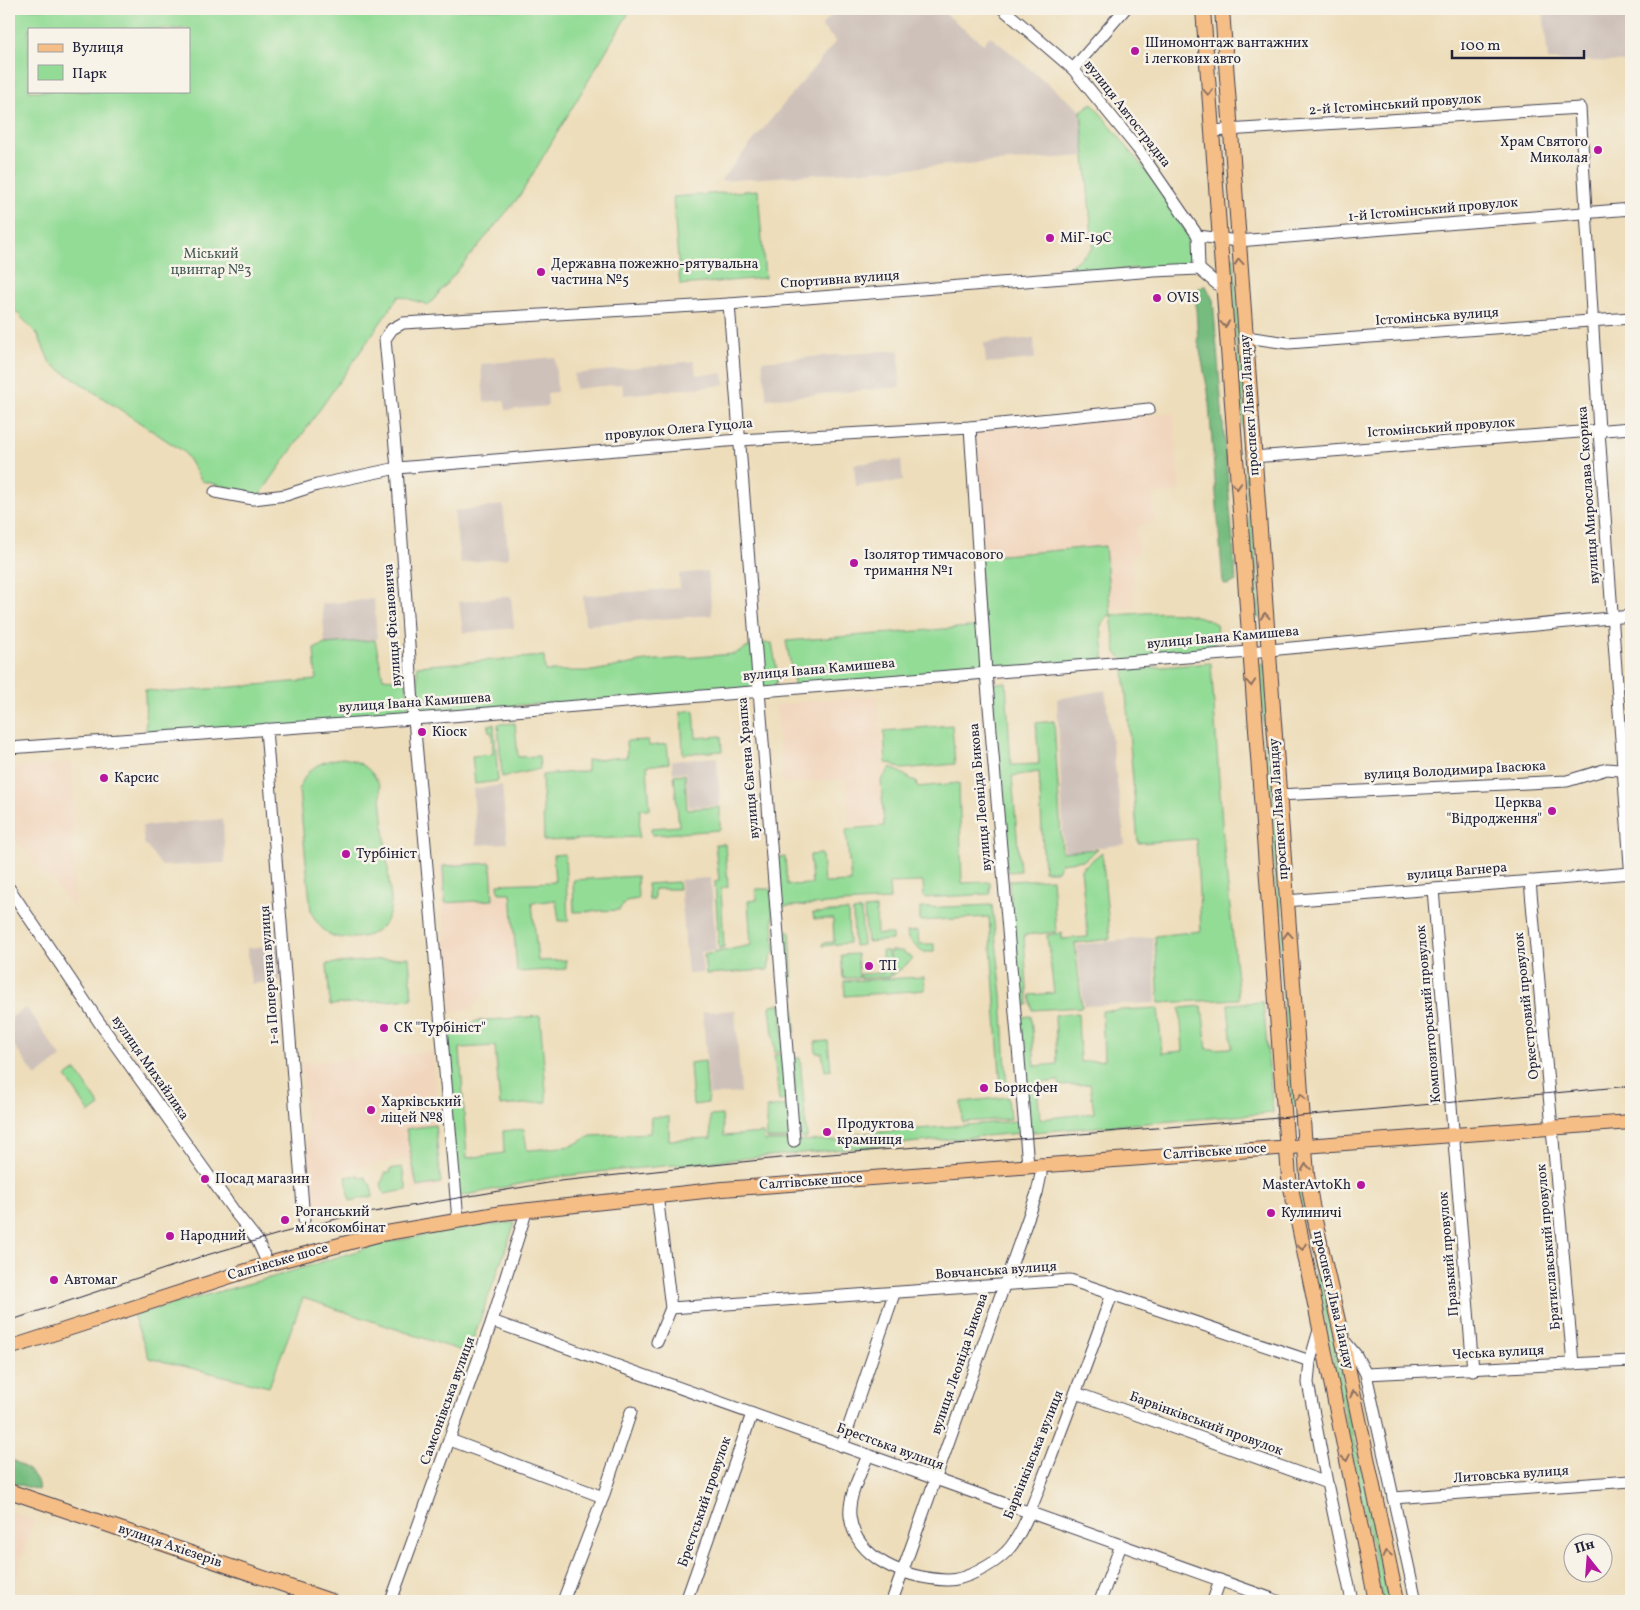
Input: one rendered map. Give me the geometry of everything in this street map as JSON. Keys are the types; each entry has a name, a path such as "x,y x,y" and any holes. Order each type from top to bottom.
{"main road":[{"name":"проспект Льва Ландау","path":"1203,9 1218,239 1291,1195 1376,1601"},
{"name":"проспект Льва Ландау","path":"1222,9 1267,650 1309,1195 1342,1338 1397,1601"},
{"name":"Салтівське шосе","path":"9,1348 268,1264 381,1234 527,1209 657,1195 1034,1164 1631,1122"},
{"name":"вулиця Ахієзерів","path":"9,1491 331,1601"}],"street":[{"name":"вулиця Автострадна","path":"1003,9 1073,69 1138,149 1198,236"},
{"path":"1073,69 1125,9"},
{"name":"2-й Істомінський провулок","path":"1211,131 1580,108"},
{"name":"вулиця Мирослава Скорика","path":"1580,108 1585,213 1612,617 1628,771 1631,879"},
{"name":"1-й Істомінський провулок","path":"1218,239 1238,241 1631,209"},
{"path":"1218,239 1198,236 1199,268 1223,289"},
{"name":"Спортивна вулиця","path":"392,328 403,324 729,304 1199,268"},
{"name":"вулиця Євгена Храпка","path":"729,304 794,1141"},
{"name":"Істомінська вулиця","path":"1246,337 1288,343 1631,318"},
{"name":"вулиця Фісановича","path":"392,328 385,338 397,468 414,719 458,1220"},
{"name":"провулок Олега Гуцола","path":"215,492 253,499 286,495 317,484 397,468 739,440 970,427 1149,409"},
{"name":"вулиця Леоніда Бикова","path":"892,1601 1037,1193 1042,1174 1034,1164 986,672 970,427"},
{"name":"Істомінський провулок","path":"1253,458 1631,428"},
{"name":"вулиця Івана Камишева","path":"9,748 414,719 1249,652 1631,616"},
{"name":"1-а Поперечна вулиця","path":"266,729 304,1220"},
{"name":"вулиця Володимира Івасюка","path":"1278,795 1567,781 1607,769 1628,771"},
{"name":"вулиця Вагнера","path":"1286,901 1631,873"},
{"name":"Оркестровий провулок","path":"1530,881 1554,1128"},
{"name":"вулиця Михайлика","path":"9,888 99,1022 234,1211 250,1230 263,1250 268,1264"},
{"name":"Композиторський провулок","path":"1433,889 1454,1135"},
{"name":"Братиславський провулок","path":"1554,1128 1574,1364"},
{"name":"Празький провулок","path":"1454,1135 1473,1370"},
{"path":"657,1195 671,1308 657,1342"},
{"name":"Самсонівська вулиця","path":"392,1601 492,1321 527,1209"},
{"name":"Вовчанська вулиця","path":"671,1308 894,1294 1070,1280 1310,1361"},
{"path":"842,1446 894,1294"},
{"name":"Барвінківська вулиця","path":"868,1455 850,1504 850,1518 859,1542 882,1564 903,1572 947,1580 984,1569 1007,1552 1030,1512 1112,1294"},
{"name":"Брестська вулиця","path":"492,1321 1278,1601"},
{"path":"1319,1330 1310,1361 1308,1383 1352,1601"},
{"path":"1342,1338 1356,1355 1366,1374 1416,1601"},
{"name":"Чеська вулиця","path":"1366,1374 1631,1361"},
{"name":"Барвінківський провулок","path":"1076,1393 1327,1483"},
{"path":"563,1601 603,1497 631,1412"},
{"name":"Брестський провулок","path":"689,1601 752,1414"},
{"path":"450,1440 603,1497"},
{"name":"Литовська вулиця","path":"1393,1498 1631,1481"},
{"path":"1100,1601 1121,1545"},
{"path":"1212,1601 1220,1580"}],"shaded area":[{"path":"837,9 940,9 983,44 990,36 1081,111 1084,156 720,181 836,41 821,26"},
{"path":"1543,9 1631,9 1631,62 1548,60"},
{"path":"1034,338 1035,359 986,363 984,343"},
{"path":"899,350 900,387 767,399 762,361"},
{"path":"555,357 557,392 547,393 548,406 506,410 504,400 484,402 481,364"},
{"path":"694,361 696,375 723,373 725,385 624,395 622,384 575,389 574,374"},
{"path":"1173,413 1180,492 1152,495 1154,522 1140,524 1136,532 1138,554 1131,555 1135,607 987,620 976,430"},
{"path":"901,460 903,481 856,486 854,464"},
{"path":"503,505 509,558 460,563 454,511"},
{"path":"708,571 712,615 585,625 583,596 680,588 679,574"},
{"path":"511,596 514,628 463,633 459,602"},
{"path":"374,599 377,639 325,644 322,604"},
{"path":"1105,690 1125,844 1064,852 1057,699"},
{"path":"877,695 884,776 879,779 882,824 849,825 846,779 783,783 776,705"},
{"path":"717,757 720,805 689,807 686,772 673,773 672,761"},
{"path":"73,762 74,907 9,832 9,768"},
{"path":"502,785 507,843 477,845 473,789"},
{"path":"223,819 225,863 162,866 144,843 142,826"},
{"path":"493,860 496,896 509,895 515,970 495,980 470,1009 451,1012 439,864"},
{"path":"711,878 716,951 701,952 703,973 688,974 680,880"},
{"path":"1153,937 1156,1003 1084,1006 1077,945"},
{"path":"278,945 281,981 251,984 247,948"},
{"path":"26,1007 61,1057 36,1077 9,1038 9,1019"},
{"path":"735,1010 741,1093 709,1095 703,1012"},
{"name":"Харківський ліцей №8","path":"432,1052 442,1186 414,1191 408,1158 339,1171 344,1205 314,1212 301,1063"},
{"path":"9,1511 34,1520 20,1561 21,1570 10,1601"}],"green space":[{"name":"Міський цвинтар №3","path":"9,9 631,9 519,197 429,305 399,296 260,495 202,481 184,452 50,363 38,335 9,304"},
{"path":"1092,103 1158,186 1192,242 1193,252 1186,265 1070,273 1066,269 1093,248 1081,111"},
{"path":"758,190 765,278 680,285 673,197"},
{"path":"1230,257 1234,257 1260,618 1256,618"},
{"path":"1206,286 1213,300 1236,581 1228,585 1223,583 1208,391 1198,341 1195,293 1199,287"},
{"path":"1105,546 1111,615 1101,625 1105,663 795,688 786,641 983,626 979,557"},
{"path":"1165,612 1191,615 1204,618 1216,624 1217,636 1215,644 1202,655 1126,661 1116,653 1111,615"},
{"path":"375,640 383,678 406,680 409,706 408,719 146,738 145,690 171,692 316,680 314,649 325,644"},
{"path":"772,643 778,677 774,689 426,711 419,705 417,666 544,656 545,671 593,671 646,661 734,654 755,644"},
{"path":"1211,663 1223,838 1239,999 1159,1003 1155,936 1201,931 1196,839 1138,843 1124,670"},
{"path":"1264,664 1296,1105 1291,1105 1259,665"},
{"path":"1006,682 1011,765 1039,764 1036,723 1054,721 1062,852 1098,849 1084,860 1061,863 1057,871 1044,871 1039,772 1012,776 1020,871 1007,872 991,684"},
{"path":"694,710 696,738 721,736 722,751 683,754 681,712"},
{"path":"515,723 518,757 539,756 540,769 502,777 498,724"},
{"path":"494,724 498,781 475,784 472,756 493,754 492,732 489,732 488,725"},
{"path":"952,725 955,764 902,769 890,763 886,764 884,731"},
{"path":"648,740 649,746 667,744 669,763 647,766 650,809 640,809 639,837 544,841 542,775 587,771 587,760 627,757 626,741"},
{"name":"Турбініст","path":"343,758 355,761 370,770 380,786 391,901 388,917 380,929 367,936 343,938 327,933 311,912 299,791 309,771 327,761"},
{"path":"891,767 916,782 917,787 959,783 962,883 990,882 990,894 924,898 923,882 889,883 890,900 778,907 775,858 785,857 787,885 812,884 810,855 822,854 824,883 851,882 846,829 884,826 881,780"},
{"path":"685,774 687,809 720,807 720,830 652,835 651,828 679,826 674,775"},
{"path":"715,844 725,844 728,887 721,888 724,947 719,949 715,881 719,880"},
{"path":"1102,852 1110,939 1075,943 1082,1007 1032,1010 1030,995 1054,993 1047,935 1062,933 1062,939 1088,937 1081,869"},
{"path":"565,854 568,921 559,921 556,900 532,903 538,961 566,960 566,969 517,972 511,893 499,893 498,884 555,882 553,855"},
{"path":"491,863 493,900 445,903 443,866"},
{"path":"637,876 638,899 626,901 619,910 574,912 573,880"},
{"path":"1052,879 1056,932 1024,935 1028,1005 1019,1006 1009,881"},
{"path":"678,882 679,889 654,889 654,900 649,900 647,884"},
{"path":"756,889 771,889 775,952 771,956 768,970 706,974 704,955 751,945 748,901 757,900"},
{"path":"992,905 1002,995 1007,1088 1001,1088 989,917 920,921 920,908"},
{"path":"876,908 877,934 892,934 892,940 867,942 864,909"},
{"path":"861,910 863,945 854,946 853,911"},
{"path":"848,911 849,943 823,946 823,943 834,942 833,919 814,919 813,913"},
{"path":"782,931 790,931 795,1032 788,1032"},
{"path":"918,931 919,944 934,944 934,952 922,952 908,939 907,932"},
{"path":"882,951 888,951 890,977 860,978 860,974 883,973"},
{"path":"890,951 902,951 913,959 892,976"},
{"path":"857,954 859,978 843,978 841,955"},
{"path":"409,957 412,999 330,1005 327,964"},
{"path":"924,977 925,990 845,996 844,981"},
{"path":"1263,1002 1273,1113 984,1136 599,1172 549,1178 457,1197 444,1030 459,1029 476,1021 540,1016 547,1102 500,1106 495,1046 460,1048 467,1158 504,1153 503,1131 524,1129 527,1150 531,1150 571,1146 591,1136 650,1133 651,1117 669,1117 669,1140 711,1138 710,1116 722,1115 724,1136 763,1133 765,1141 856,1140 856,1134 1028,1120 1021,1017 1031,1016 1035,1066 1057,1064 1055,1015 1078,1013 1080,1062 1104,1060 1102,1011 1158,1008 1162,1053 1183,1051 1180,1008 1202,1006 1207,1049 1232,1048 1228,1004","holes":["1059,1081 1060,1086 1090,1084 1094,1113 1040,1119 1037,1083"]},
{"path":"781,1004 784,1051 775,1053 770,1008 771,1005"},
{"path":"828,1041 831,1070 825,1071 822,1053 816,1053 815,1042"},
{"path":"785,1054 790,1100 779,1101 774,1055"},
{"path":"792,1058 800,1058 807,1138 799,1138"},
{"path":"705,1061 708,1103 693,1105 690,1063"},
{"path":"76,1070 100,1106 90,1113 66,1077"},
{"path":"1008,1097 1010,1119 962,1122 961,1102"},
{"path":"789,1105 792,1139 767,1139 767,1108"},
{"path":"435,1125 441,1183 417,1187 406,1129"},
{"path":"402,1167 407,1190 384,1194 381,1185 385,1173 391,1172 390,1169"},
{"path":"358,1175 359,1178 365,1177 371,1186 373,1196 350,1201 346,1177"},
{"path":"1301,1181 1388,1601 1383,1601 1296,1182"},
{"path":"515,1223 468,1353 303,1298 269,1387 149,1358 133,1315 273,1277 383,1243 458,1229"},
{"path":"9,1458 33,1475 38,1485 38,1490 9,1482"}],"tram line":[{"path":"9,1321 200,1257 344,1217 560,1181 780,1158 1256,1120 1631,1086"}],"place":[{"name":"Шиномонтаж вантажних і легкових авто","path":"1135,51"},
{"name":"Храм Святого Миколая","path":"1598,150"},
{"name":"МіГ-19С","path":"1050,238"},
{"name":"Державна пожежно-рятувальна частина №5","path":"541,272"},
{"name":"OVIS","path":"1157,298"},
{"name":"Ізолятор тимчасового тримання №1","path":"854,563"},
{"name":"Кіоск","path":"422,732"},
{"name":"Карсис","path":"104,778"},
{"name":"Церква \"Відродження\"","path":"1552,811"},
{"name":"Турбініст","path":"346,854"},
{"name":"ТП","path":"869,966"},
{"name":"СК \"Турбініст\"","path":"384,1028"},
{"name":"Борисфен","path":"984,1088"},
{"name":"Харківський ліцей №8","path":"371,1110"},
{"name":"Продуктова крамниця","path":"827,1132"},
{"name":"Посад магазин","path":"205,1179"},
{"name":"MasterAvtoKh","path":"1361,1185"},
{"name":"Кулиничі","path":"1271,1213"},
{"name":"Роганський м'ясокомбінат","path":"285,1220"},
{"name":"Народний","path":"170,1236"},
{"name":"Автомаг","path":"54,1280"}]}
